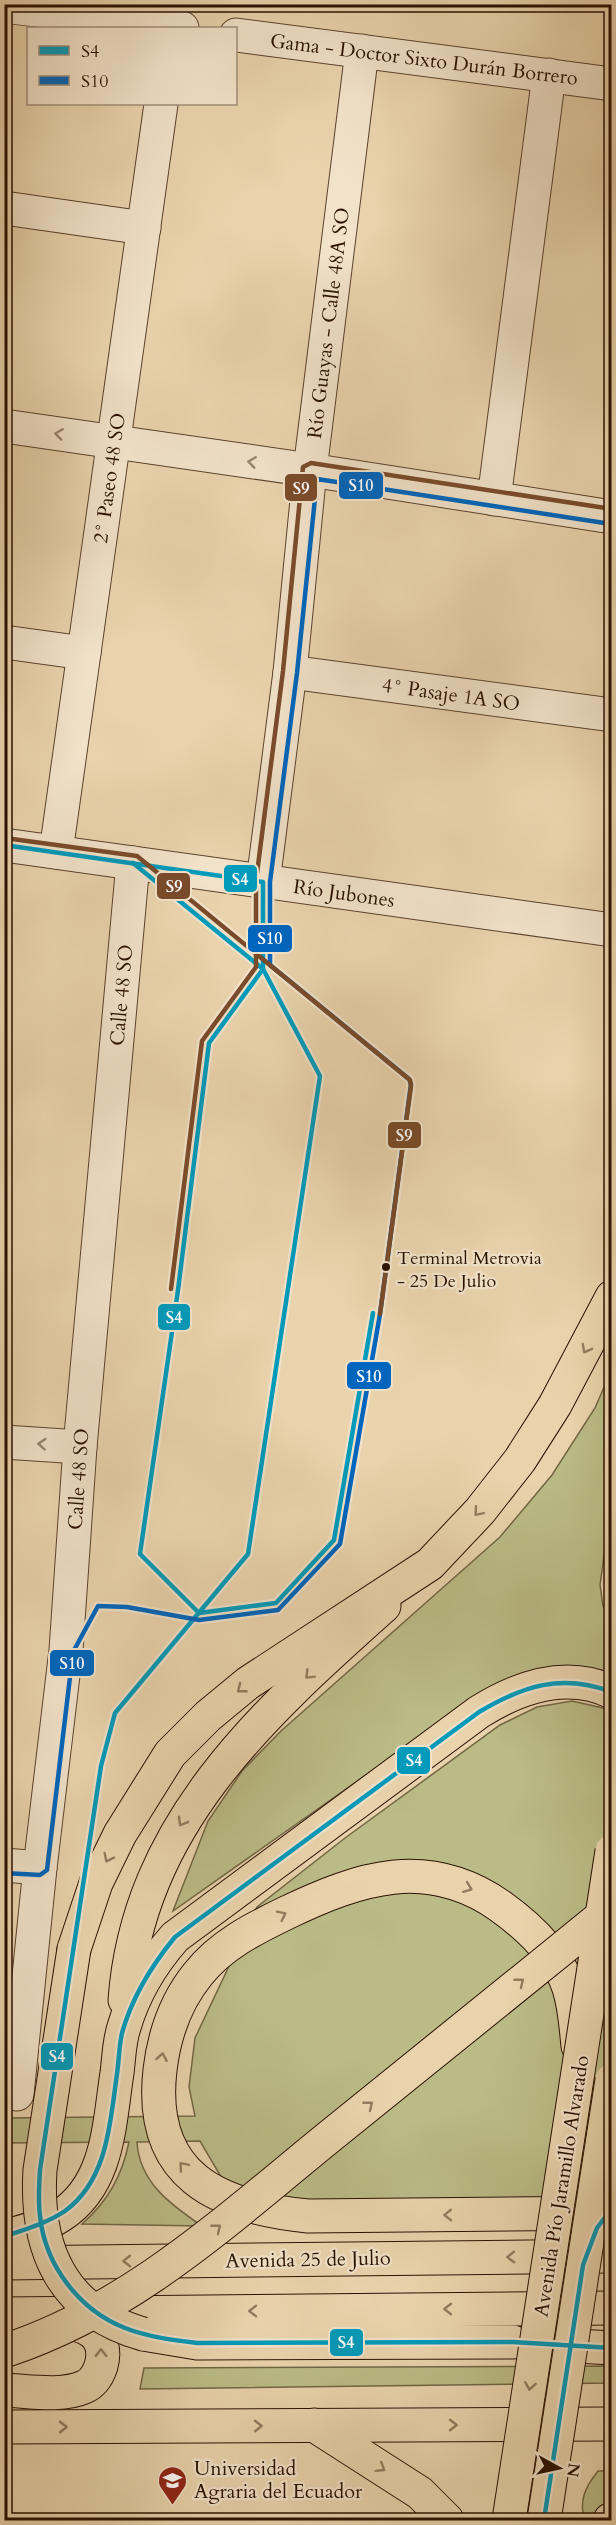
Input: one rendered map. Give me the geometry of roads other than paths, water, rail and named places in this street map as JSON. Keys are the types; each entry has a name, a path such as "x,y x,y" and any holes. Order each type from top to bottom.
{"main road":[{"path":"4,2237 37,2228 59,2217 76,2204 100,2168 123,2029 126,1982 134,1946 150,1888 184,1818 238,1747 330,1654 430,1564 480,1510 520,1460 555,1405 612,1297"},
{"path":"430,1564 248,1683 208,1716 170,1755 120,1834 96,1883 74,1949 40,2170 38,2198 41,2228 49,2252 72,2292 104,2319 124,2328 174,2340 196,2343 510,2342 612,2348"},
{"path":"123,2029 140,1986 157,1958 175,1937 479,1712 507,1695 540,1683 575,1682 612,1692"},
{"name":"Avenida Pío Jaramillo Alvarado","path":"509,2520 612,1851"},
{"path":"580,2065 569,1986 550,1953 530,1930 483,1894 456,1884 424,1877 391,1876 364,1881 329,1892 231,1942 216,1955 197,1975 180,2001 168,2029 158,2088 159,2115 164,2137 175,2158 191,2176 214,2193 272,2213 308,2217 612,2213"},
{"path":"4,2351 62,2330 108,2306 186,2253 612,1908"},
{"name":"Avenida Pío Jaramillo Alvarado","path":"544,2520 597,2261 612,2080"},
{"path":"597,2261 597,2228 612,2207"},
{"name":"Avenida 25 de Julio","path":"4,2263 597,2261"},
{"path":"4,2315 612,2308"},
{"path":"4,2315 39,2323 81,2325 92,2330 100,2339 103,2349 99,2373 93,2382 84,2387 60,2391 4,2390"},
{"path":"4,2427 612,2424"},
{"path":"314,2425 420,2493 447,2520"}],"street":[{"path":"4,6 167,27"},
{"name":"Gama - Doctor Sixto Durán Borrero","path":"237,35 612,84"},
{"name":"Río Guayas - Calle 48A SO","path":"263,882 291,672 310,470 363,51"},
{"path":"494,498 549,75"},
{"name":"2° Paseo 48 SO","path":"56,852 161,105"},
{"path":"4,208 144,228"},
{"path":"4,426 612,517"},
{"path":"4,642 84,653"},
{"name":"4° Pasaje 1A SO","path":"291,672 612,715"},
{"name":"Río Jubones","path":"4,845 612,930"},
{"name":"Calle 48 SO","path":"16,2094 66,1650 80,1447 133,863"},
{"path":"4,1442 80,1447"},
{"path":"4,1865 40,1868"}],"place":[{"name":"Terminal Metrovia - 25 De Julio","path":"386,1267"},
{"name":"Universidad Agraria del Ecuador","path":"173,2506"}]}
